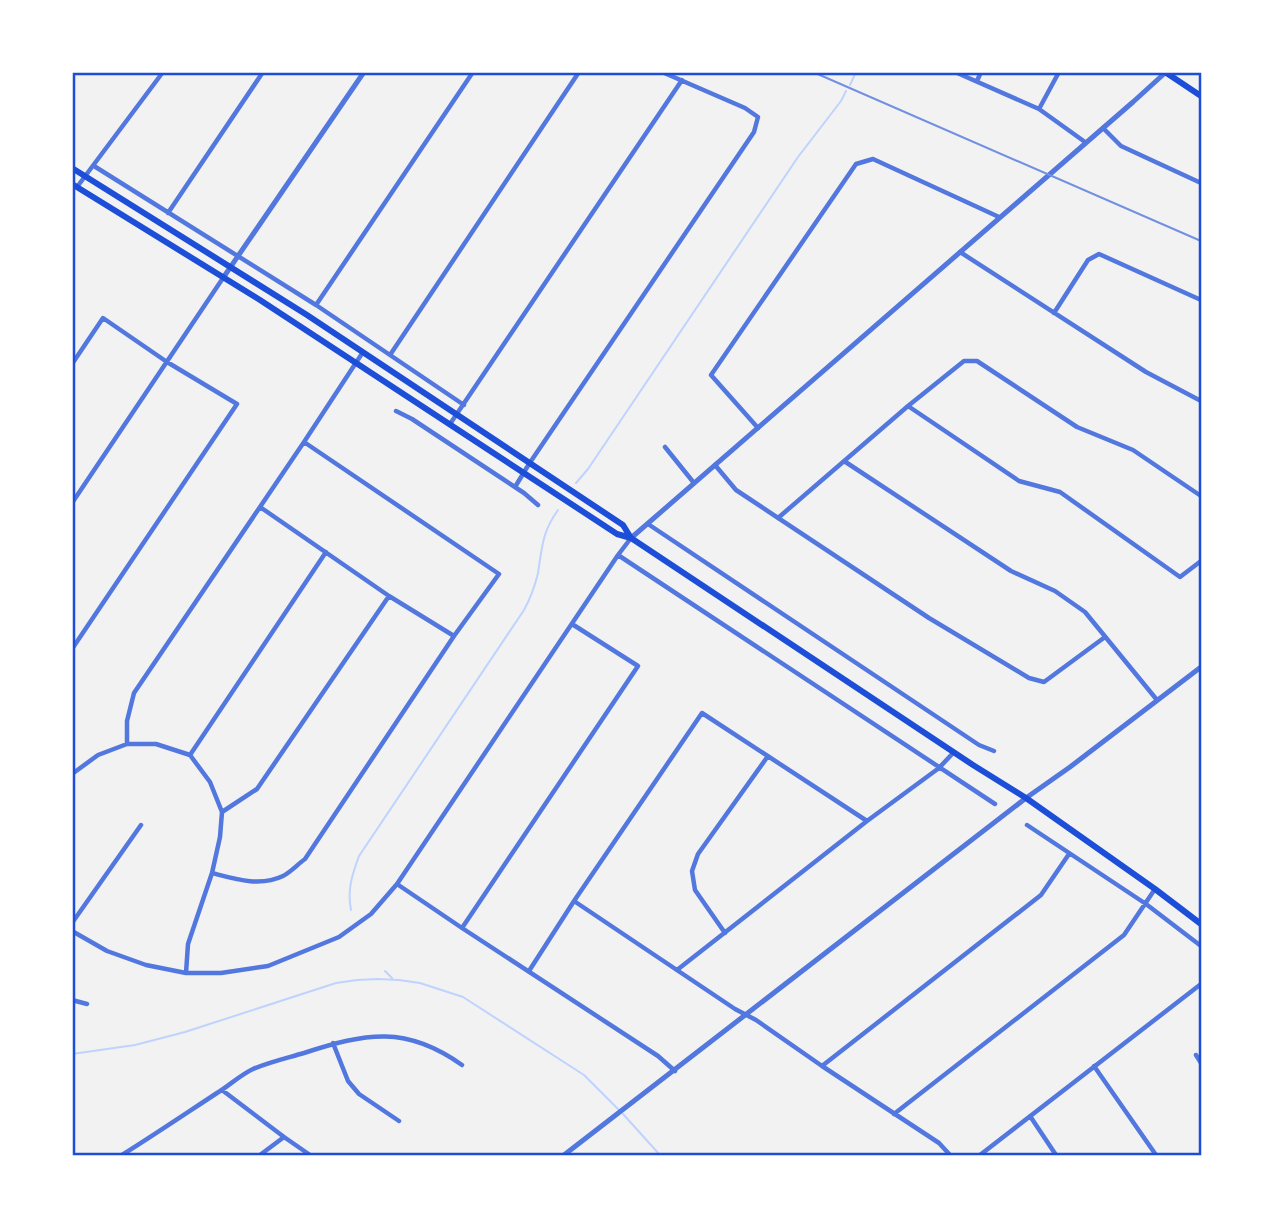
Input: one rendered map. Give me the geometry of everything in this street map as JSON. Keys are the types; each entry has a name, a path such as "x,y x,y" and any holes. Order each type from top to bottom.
{"main road":[{"path":"1166,72 1201,96"},
{"path":"72,168 457,414 623,526 631,538"},
{"path":"74,185 223,278 617,534 631,538 1026,798 1156,889 1201,924"}],"street":[{"path":"74,185 94,166 163,72"},
{"path":"168,212 263,72"},
{"path":"72,503 364,72"},
{"path":"316,305 473,72"},
{"path":"390,355 579,72"},
{"path":"515,488 754,132 758,117 745,108 662,72"},
{"path":"955,72 1039,109 1085,142"},
{"path":"976,81 981,72"},
{"path":"1039,109 1059,72"},
{"path":"72,931 107,951 146,965 186,973 221,973 268,966 339,937 371,914 397,884 631,538 1166,72"},
{"path":"450,424 682,80"},
{"path":"1104,128 1121,146 1201,183"},
{"path":"758,428 711,375 856,164 873,159 999,217"},
{"path":"94,166 316,305 464,405"},
{"path":"960,253 1146,372 1201,401"},
{"path":"1054,313 1088,260 1099,254 1201,300"},
{"path":"72,365 103,318 167,362 237,404 72,649"},
{"path":"127,744 127,721 134,693 363,352"},
{"path":"778,518 964,361 977,361 1077,427 1133,450 1201,496"},
{"path":"908,406 1019,481 1060,492 1180,577 1201,561"},
{"path":"396,411 412,419 537,505"},
{"path":"212,873 246,881 265,881 284,875 305,859 454,636 499,574 304,442"},
{"path":"665,447 695,483"},
{"path":"844,461 1011,571 1055,591 1085,612 1157,700"},
{"path":"715,466 736,490 929,618 1029,678 1044,681 1105,637"},
{"path":"260,508 389,596 454,636"},
{"path":"648,524 979,746 994,751"},
{"path":"190,755 326,552"},
{"path":"618,555 995,804"},
{"path":"222,812 257,789 389,596"},
{"path":"462,928 638,666 572,624"},
{"path":"564,1155 1026,798 1201,667"},
{"path":"529,971 702,713 867,821"},
{"path":"72,774 98,755 127,744 156,744 190,755 210,782 222,812 220,837 212,873 188,944 186,973"},
{"path":"676,970 939,768 954,752"},
{"path":"725,933 695,890 692,871 698,855 768,756"},
{"path":"72,923 141,825"},
{"path":"1027,825 1146,904 1201,946"},
{"path":"822,1066 1041,895 1069,854"},
{"path":"397,884 657,1056 675,1071"},
{"path":"894,1114 1124,935 1156,889"},
{"path":"574,901 940,1143 950,1155"},
{"path":"979,1155 1201,984"},
{"path":"72,1000 87,1004"},
{"path":"122,1155 250,1070 333,1043 358,1037 400,1037 443,1052 462,1065"},
{"path":"333,1043 348,1081 359,1094 399,1121"},
{"path":"1196,1055 1201,1063"},
{"path":"1094,1066 1156,1155"},
{"path":"222,1090 310,1155"},
{"path":"1030,1116 1056,1155"},
{"path":"260,1155 284,1137"}],"waterway":[{"path":"850,85 856,72"},
{"path":"576,483 846,91"},
{"path":"351,910 351,883 359,856 524,610 537,578 546,533 558,510"},
{"path":"385,971 392,978"},
{"path":"72,1054 135,1045 185,1032 336,983 399,980 420,983 463,997 584,1075 619,1110"},
{"path":"623,1114 660,1155"}],"railway":[{"path":"813,72 1201,241"}]}
